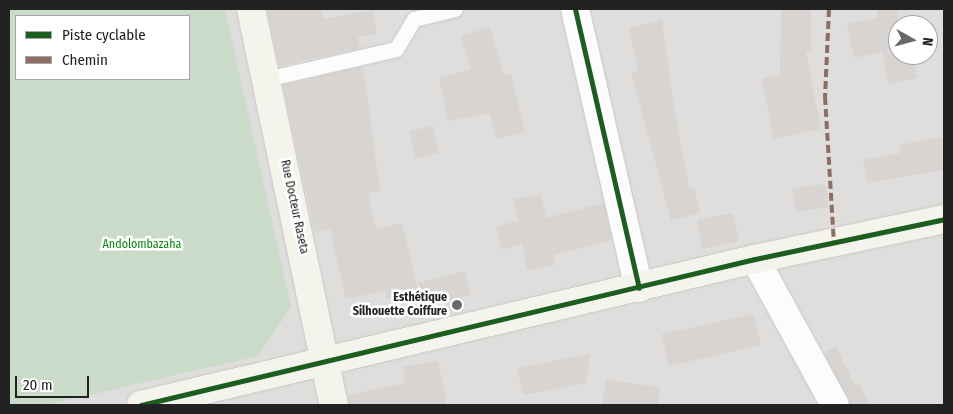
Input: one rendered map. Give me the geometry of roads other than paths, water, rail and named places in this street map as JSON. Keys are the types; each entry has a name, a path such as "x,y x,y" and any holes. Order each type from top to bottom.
{"street":[{"name":"Rue Docteur Raseta","path":"251,9 327,363 334,405"},
{"path":"575,9 639,288"},
{"path":"151,404 755,259 944,219"},
{"path":"755,259 835,405"}],"lane":[{"path":"266,79 396,49 414,19 455,9"}],"place":[{"name":"Esthétique Silhouette Coiffure","path":"457,305"}],"park label":[{"name":"Andolombazaha","path":"142,245"}]}
